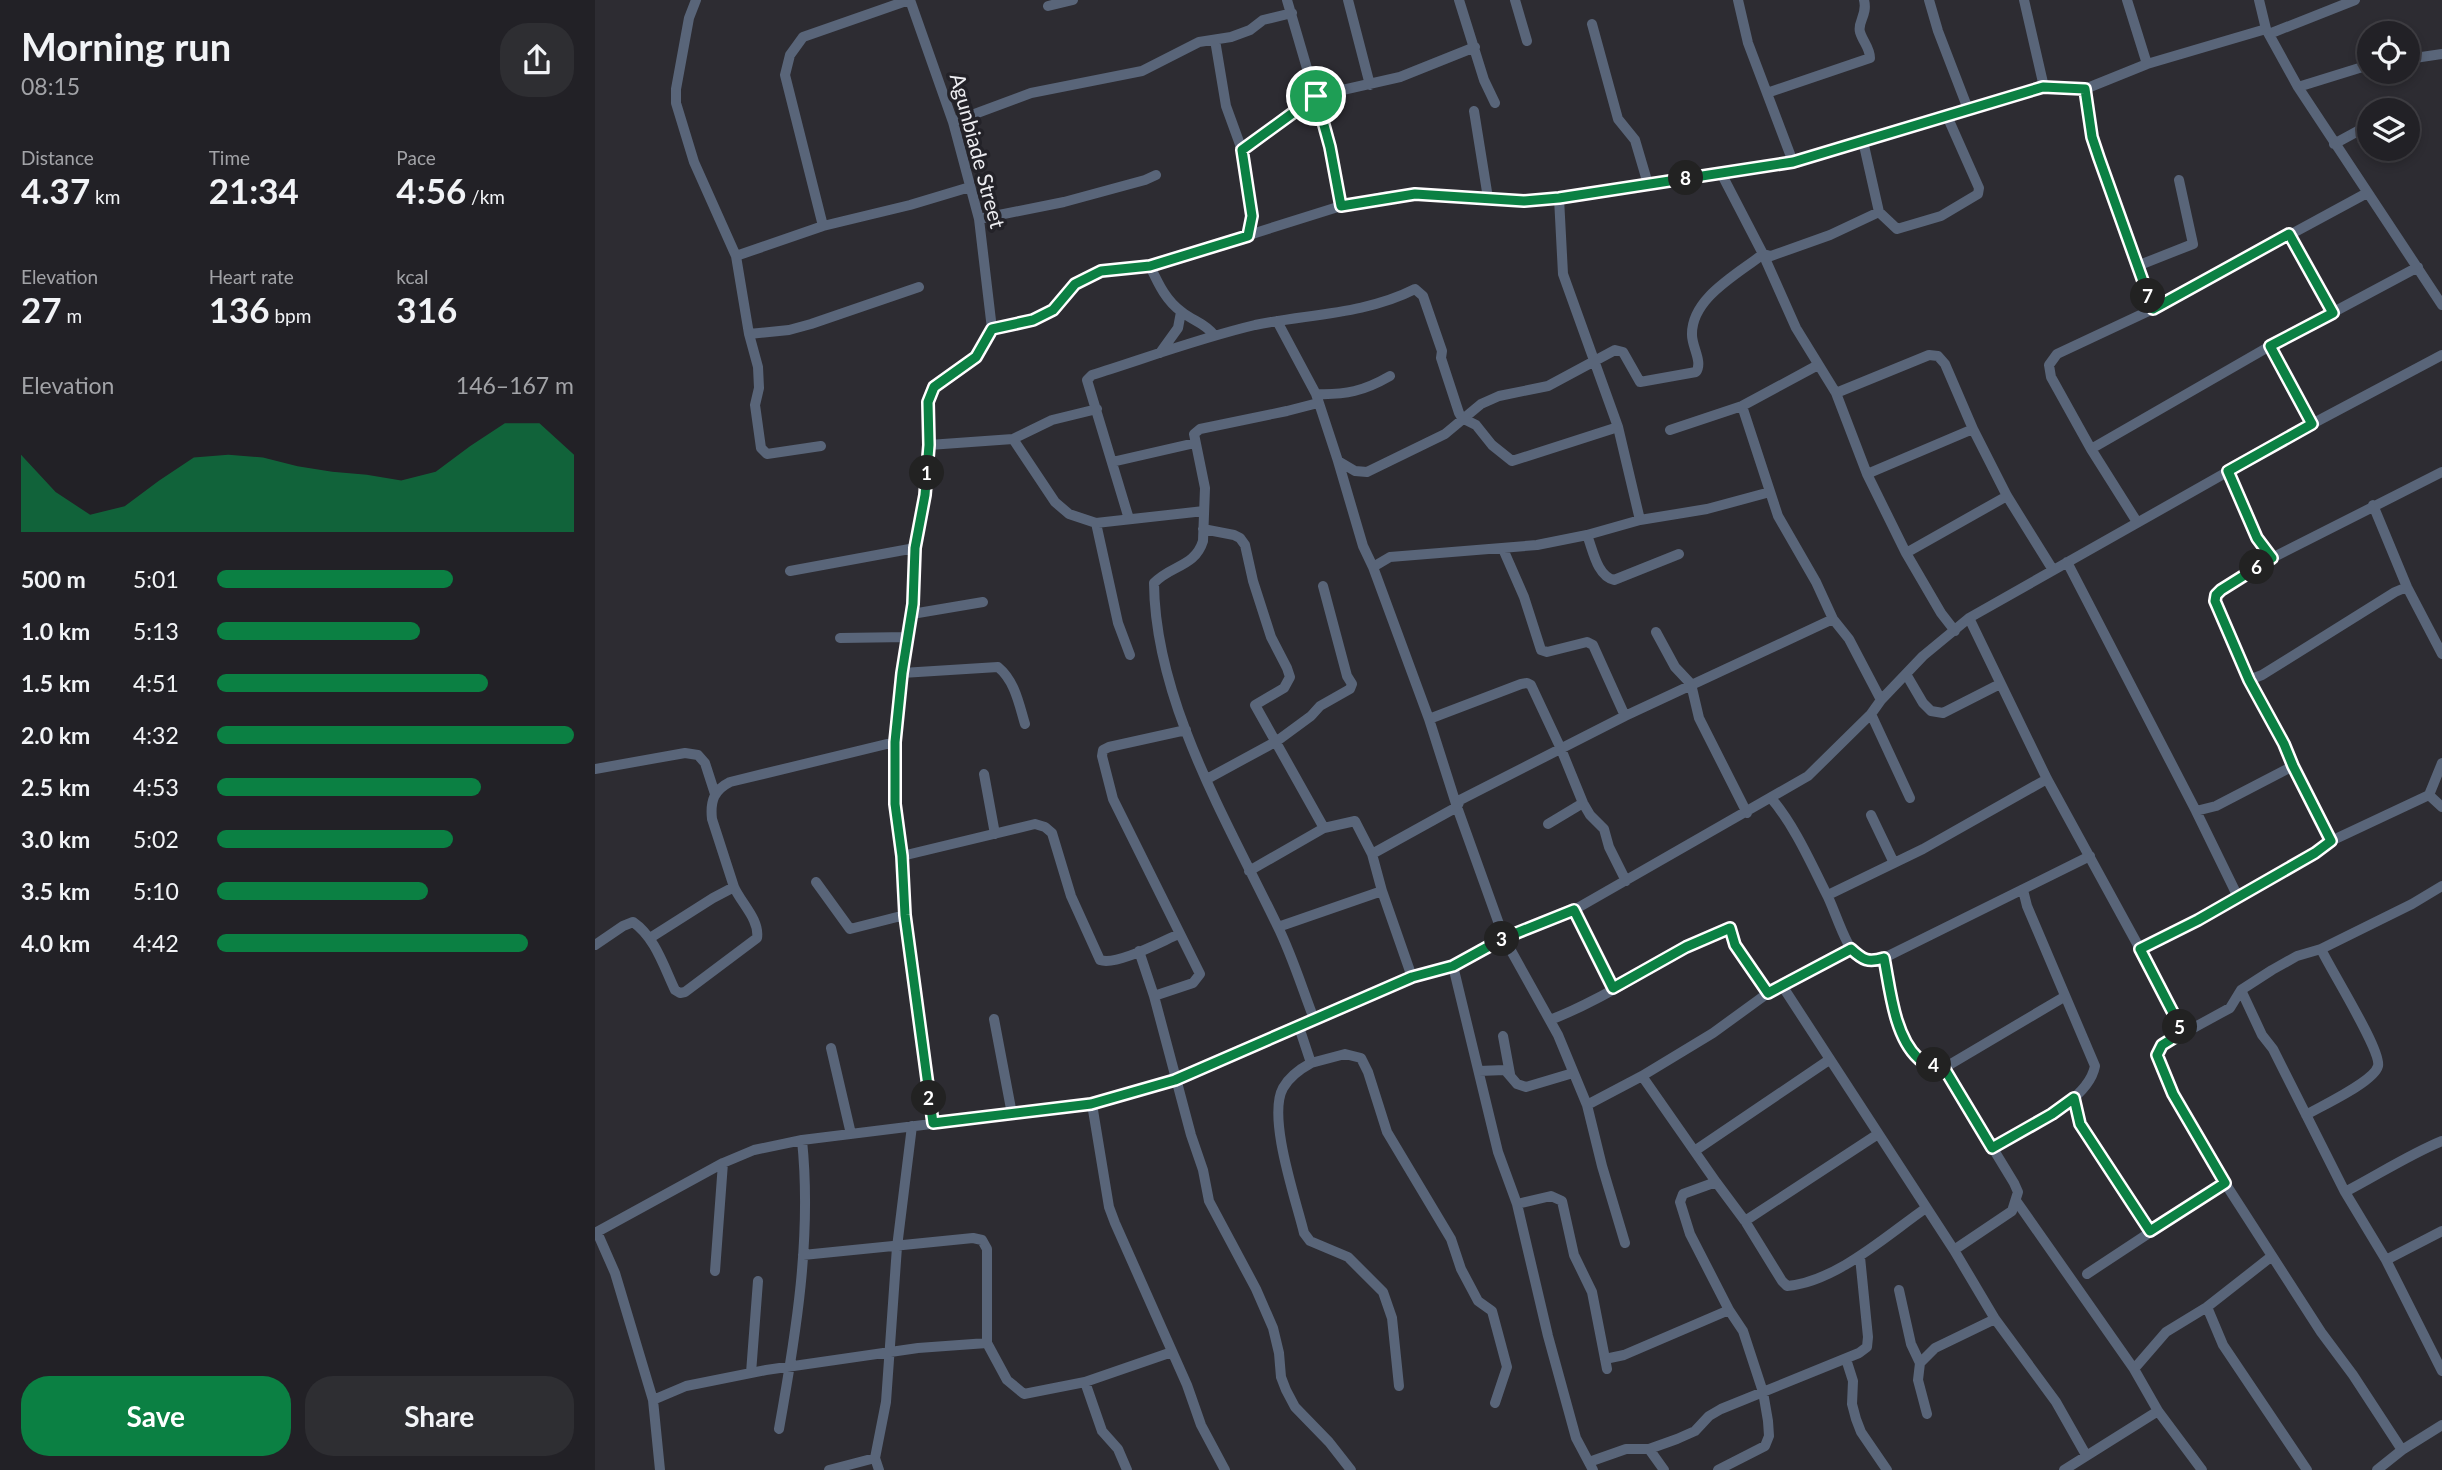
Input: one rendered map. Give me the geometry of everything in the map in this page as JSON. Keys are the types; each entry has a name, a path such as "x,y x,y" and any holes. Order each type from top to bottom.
{"street":[{"path":"696,0 689,18 676,103 694,162 736,256 749,334 758,367 759,388 755,405 761,448 767,454 821,446"},
{"path":"823,226 785,75 790,55 803,37 909,0"},
{"name":"Agunbiade Street","path":"909,0 953,122 979,219 992,329"},
{"path":"1048,6 1073,0"},
{"path":"1287,0 1330,147 1341,206"},
{"path":"1348,0 1370,85"},
{"path":"1459,0 1484,80 1495,103"},
{"path":"1515,0 1527,41"},
{"path":"1738,0 1748,43 1793,162"},
{"path":"1767,93 1865,62 1870,58 1870,52 1859,31 1866,13 1864,0"},
{"path":"1929,0 1968,109"},
{"path":"2024,0 2043,87"},
{"path":"2127,0 2147,64"},
{"path":"2259,0 2267,32 2298,87 2442,305"},
{"path":"933,1123 905,915 902,856 895,804 895,742 902,673 912,614 915,548 925,495 929,445 928,402 934,387 976,357 992,329 1033,320 1053,310 1075,284 1101,271 1150,266 1341,206 1402,194 1524,201 1559,198 1793,162 2043,87 2085,89 2147,64 2267,32 2355,0"},
{"path":"953,122 1031,93 1142,71 1199,42 1249,30 1263,20 1292,13"},
{"path":"1592,24 1618,119 1636,140 1649,184"},
{"path":"1215,40 1226,106 1242,150 1252,216 1248,236"},
{"path":"1242,150 1316,96 1400,77 1475,47"},
{"path":"2420,57 2442,54"},
{"path":"2298,87 2357,69"},
{"path":"2085,89 2095,147 2153,309"},
{"path":"1474,111 1488,198"},
{"path":"1863,141 1879,212 1897,229 1941,216 1978,194 1979,188 1947,116"},
{"path":"2335,144 2357,132"},
{"path":"1721,173 1763,254 1796,328 1836,393 1867,474 1906,554 1941,613 1955,631"},
{"path":"979,219 1065,202 1156,175"},
{"path":"2137,266 2193,244 2179,180"},
{"path":"736,256 823,226 970,187"},
{"path":"2137,522 2091,449 2051,377 2049,365 2057,354 2153,309 2367,193"},
{"path":"1559,198 1563,274 1618,427 1640,520"},
{"path":"1763,254 1771,256 1830,235 1879,212"},
{"path":"2289,234 2333,313"},
{"path":"1338,460 1355,471 1367,472 1445,435 1481,404 1499,396 1548,386 1619,350 1623,352 1640,383 1696,372 1699,365 1692,338 1697,312 1717,291 1763,254"},
{"path":"1150,266 1160,289 1181,312 1208,326 1214,335"},
{"path":"2091,449 2270,346 2418,267"},
{"path":"749,334 789,330 811,324 919,287"},
{"path":"1129,519 1097,409 1088,388 1087,380 1092,375 1214,335 1277,321 1356,310 1415,289 1423,296 1462,418 1476,425 1492,445 1512,461 1618,427"},
{"path":"1160,353 1178,328 1181,312"},
{"path":"1277,321 1317,398 1363,546 1429,719 1504,938 1550,1020 1587,1105 1625,1243"},
{"path":"2270,346 2312,424"},
{"path":"1836,393 1929,355 1938,356 1945,364 1973,429 2007,496 2053,570"},
{"path":"660,1470 653,1400 615,1273 596,1232 723,1163 754,1150 802,1140 1091,1104 1175,1080 1412,977 1453,966 1504,938 1574,910 1808,776 1871,714 1923,656 1969,618 2312,424 2442,355"},
{"path":"1670,430 1742,406 1818,365"},
{"path":"1314,1019 1278,927 1249,871 1187,730 1165,665 1154,583 1178,566 1191,562 1201,550 1205,488 1194,434 1200,429 1317,398 1354,393 1390,376"},
{"path":"1742,406 1778,516 1816,582 1833,619 1849,639 1881,700"},
{"path":"929,445 1013,439 1052,420 1097,409"},
{"path":"1867,474 1973,429"},
{"path":"1013,439 1062,510 1096,523 1204,510"},
{"path":"1112,462 1195,443"},
{"path":"2228,471 2257,538 2272,558"},
{"path":"2331,841 2284,744 2249,680 2215,601 2216,595 2272,558 2442,472"},
{"path":"1373,567 1390,557 1503,549 1587,536 1640,520 1707,509 1770,492"},
{"path":"1906,554 2007,496"},
{"path":"2373,505 2407,587 2442,654"},
{"path":"1096,523 1118,623 1130,655"},
{"path":"1203,528 1234,535 1245,545 1253,581 1271,636 1290,677 1284,688 1255,705 1324,828"},
{"path":"1587,536 1602,573 1606,578 1614,580 1679,554"},
{"path":"790,571 915,548"},
{"path":"1503,549 1524,597 1541,650 1547,652 1587,642 1593,645 1625,716"},
{"path":"2067,562 2238,897"},
{"path":"1207,779 1276,741 1311,716 1320,706 1350,690 1352,684 1347,676 1323,586"},
{"path":"2249,680 2262,675 2407,587"},
{"path":"912,614 983,602"},
{"path":"1969,618 2047,779 2183,1032"},
{"path":"1372,854 1457,807 1460,800 1625,716 1833,619"},
{"path":"1656,632 1675,667 1691,684 1695,709 1747,813"},
{"path":"840,638 908,637"},
{"path":"902,673 998,667 1008,676 1025,724"},
{"path":"1906,674 1923,702 1931,710 1943,713 2000,684"},
{"path":"1429,719 1527,683 1531,685 1583,803 1604,829 1609,848 1626,881"},
{"path":"1871,714 1910,798"},
{"path":"1154,996 1193,983 1200,974 1114,799 1102,756 1103,750 1109,747 1187,730"},
{"path":"595,944 633,922 650,938 675,990 685,992 757,938 759,929 734,887 712,819 711,807 715,794 730,782 895,742"},
{"path":"595,769 685,753 698,755 705,763 715,794"},
{"path":"2140,949 2238,897 2331,841 2429,795 2442,763"},
{"path":"2196,811 2215,806 2293,766"},
{"path":"984,774 995,834"},
{"path":"1828,895 1894,863 2047,779"},
{"path":"2429,795 2442,807"},
{"path":"1771,798 1783,814 1828,895 1851,949 1862,960 1884,958 2090,856"},
{"path":"1548,824 1583,803"},
{"path":"1871,815 1894,863"},
{"path":"1249,871 1324,828 1355,821 1372,854 1412,977"},
{"path":"902,856 1035,824 1052,833 1071,897 1096,954 1106,962 1179,934"},
{"path":"816,882 850,929 905,915"},
{"path":"2402,1450 2321,1332 2225,1183 2173,1094 2157,1055 2162,1045 2230,1008 2241,990 2297,956 2321,949 2412,904 2442,886"},
{"path":"650,938 734,887"},
{"path":"1992,1148 2052,1114 2074,1098 2089,1083 2095,1066 2064,997 2023,890"},
{"path":"1278,927 1382,891"},
{"path":"1574,910 1613,988"},
{"path":"1550,1020 1582,1008 1686,947 1730,928 1735,945 1768,993"},
{"path":"1587,1105 1642,1076 1713,1033 1768,993 1851,949"},
{"path":"2306,1115 2371,1077 2378,1067 2378,1055 2373,1043 2321,949"},
{"path":"1139,951 1203,1170 1209,1201 1256,1289 1273,1328 1281,1377 1286,1390 1295,1407 1329,1442 1351,1470"},
{"path":"1884,958 1894,1009 1905,1041 1919,1060 1944,1068 2018,1192 2017,1202 2006,1217 1954,1250"},
{"path":"1453,966 1498,1152 1517,1204 1548,1336 1576,1438 1591,1466 1626,1449 1649,1449 1695,1431 1709,1416 1846,1359 1867,1347 1860,1257"},
{"path":"1754,1003 1755,975"},
{"path":"1783,987 1954,1250 1995,1319 2056,1402 2086,1455"},
{"path":"2241,990 2262,1035 2273,1049 2345,1192 2386,1260 2442,1371"},
{"path":"1944,1068 2064,997"},
{"path":"994,1019 1012,1114"},
{"path":"1299,1027 1311,1063"},
{"path":"1503,1036 1510,1074"},
{"path":"831,1048 851,1134"},
{"path":"1399,1385 1392,1318 1383,1293 1348,1257 1310,1241 1304,1233 1277,1123 1282,1089 1297,1071 1311,1063 1345,1054 1361,1058 1387,1132 1451,1239 1473,1293 1478,1301 1492,1311 1507,1367 1495,1403"},
{"path":"1696,1150 1829,1060"},
{"path":"1479,1071 1505,1070 1517,1084 1526,1087 1573,1073"},
{"path":"1642,1076 1696,1150 1745,1221 1781,1281 1787,1286 1839,1269 1860,1257 1926,1208"},
{"path":"2074,1098 2080,1124 2150,1231"},
{"path":"1091,1104 1109,1207 1201,1425 1225,1470"},
{"path":"879,1470 875,1458 886,1402 897,1247 912,1126"},
{"path":"1745,1221 1878,1134"},
{"path":"779,1429 790,1368 803,1255 806,1183 802,1140"},
{"path":"2345,1192 2423,1149 2442,1142"},
{"path":"715,1271 723,1163"},
{"path":"1716,1182 1683,1194 1679,1202 1690,1234 1729,1310 1743,1331 1763,1392 1769,1436 1765,1446 1718,1470"},
{"path":"2087,1274 2225,1183"},
{"path":"1517,1204 1551,1196 1562,1201 1574,1255 1592,1292 1606,1364 1729,1310"},
{"path":"2017,1202 2134,1368 2158,1411 2202,1470"},
{"path":"2386,1260 2442,1231"},
{"path":"803,1255 973,1238 982,1240 987,1249 987,1343 1007,1380 1024,1394 1085,1382 1172,1352"},
{"path":"2134,1368 2167,1332 2207,1307 2272,1256"},
{"path":"751,1373 758,1281"},
{"path":"1899,1290 1911,1344 1920,1363 1918,1380 1927,1415"},
{"path":"2207,1307 2223,1345 2307,1470"},
{"path":"1920,1363 1935,1348 1995,1319"},
{"path":"653,1400 686,1386 751,1373 888,1352 987,1343"},
{"path":"1846,1359 1853,1381 1852,1404 1856,1419 1861,1432 1887,1470"},
{"path":"1085,1382 1102,1431 1118,1449 1127,1470"},
{"path":"2064,1470 2158,1411"},
{"path":"2377,1470 2442,1424"},
{"path":"1649,1449 1664,1470"},
{"path":"829,1470 875,1458"}],"route":[{"path":"2043,87 2085,89 2092,137 2153,309 2289,234 2333,313 2270,346 2312,424 2228,471 2257,538 2272,558 2221,590 2215,601 2249,680 2284,744 2331,841 2315,853 2198,920 2140,949 2183,1032 2162,1045 2157,1055 2173,1094 2225,1183 2150,1231 2080,1124 2074,1098 2052,1114 1992,1148 1944,1068 1919,1060 1905,1041 1894,1009 1884,958 1862,960 1851,949 1768,993 1735,945 1730,928 1701,939 1613,988 1574,910 1504,938 1453,966 1412,977 1175,1080 1091,1104 933,1123 905,915 902,856 895,804 895,742 913,604 915,548 925,495 929,445 928,402 934,387 976,357 992,329 1033,320 1053,310 1075,284 1101,271 1150,266 1248,236 1252,216 1242,150 1316,96 1330,147 1341,206 1402,194 1524,201 1559,198 1793,162 2043,87"}]}
